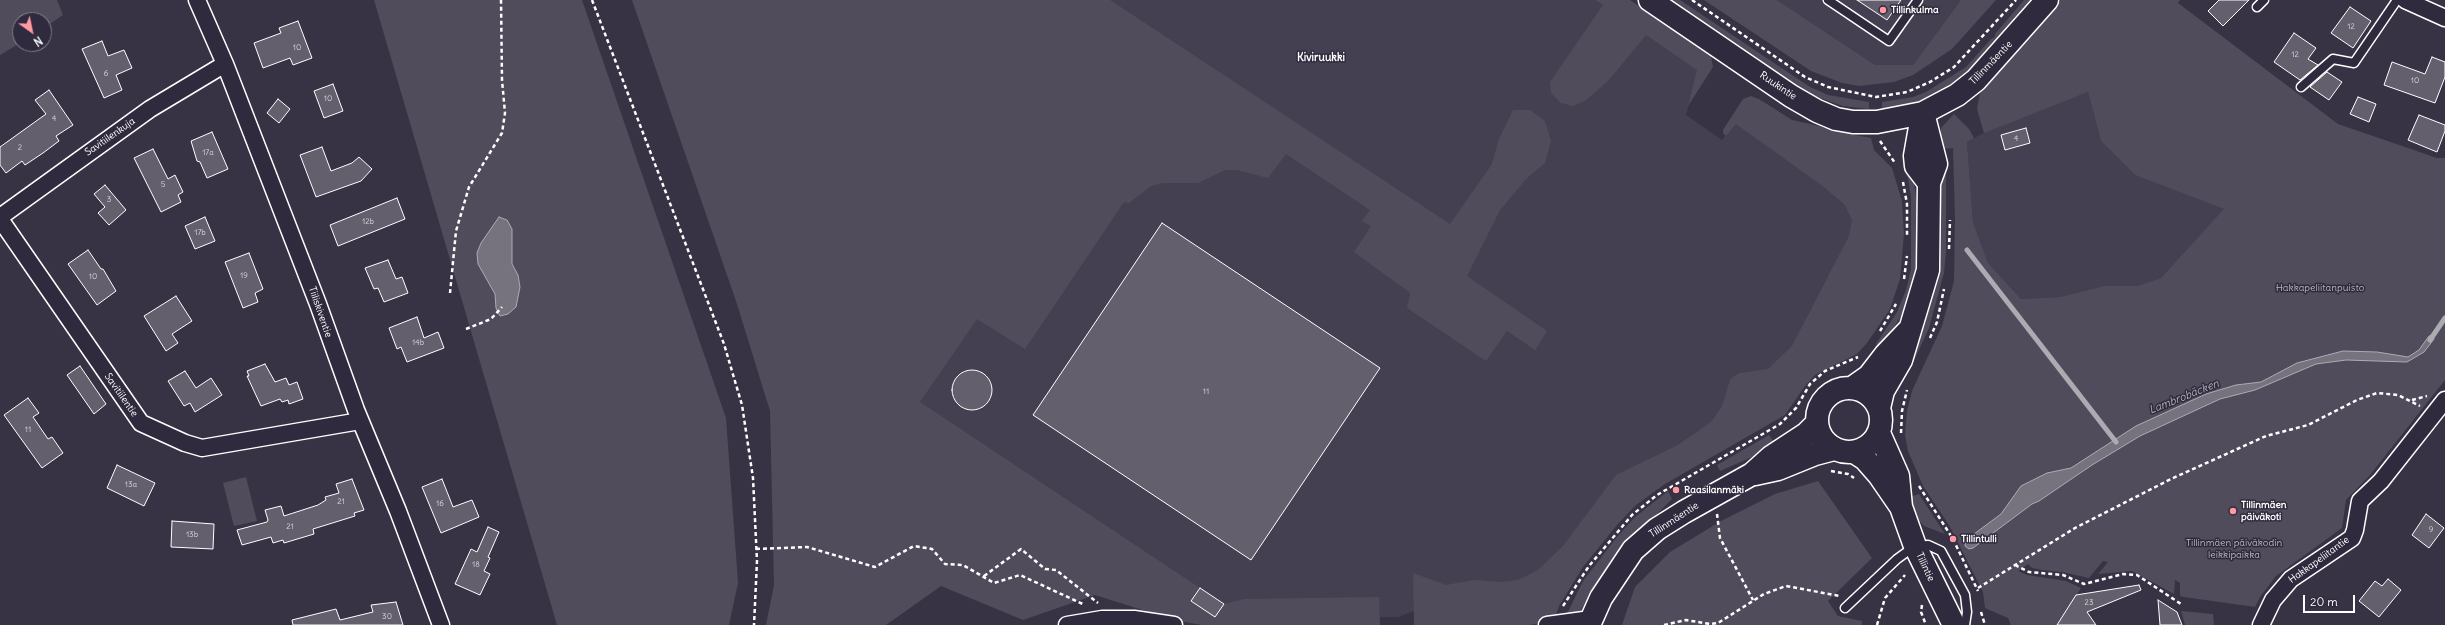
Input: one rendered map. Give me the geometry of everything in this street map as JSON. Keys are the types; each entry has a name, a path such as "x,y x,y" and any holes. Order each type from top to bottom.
{"street":[{"name":"Tiiliskiventie","path":"197,0 225,64 318,304 360,421 398,512 441,625"},
{"name":"Ruukintie","path":"1650,0 1817,111 1836,119 1853,122 1877,122 1923,113"},
{"name":"Tillinmäentie","path":"1923,113 1941,105 1976,80 2047,0"},
{"path":"2405,0 2445,18"},
{"name":"Savitiilenkuja","path":"0,218 150,109 225,64"},
{"path":"1879,408 1869,394 1852,388 1844,388 1829,394 1819,407 1817,423 1822,438 1844,450 1869,446 1879,433 1881,425 1879,408 1883,391 1901,360 1908,331 1917,312 1928,270 1930,183 1916,166 1915,156 1923,113"},
{"name":"Savitiilentie","path":"0,218 141,423 178,440 202,448 360,421"},
{"path":"1852,388 1869,376 1886,354 1908,331"},
{"name":"Hakkapeliitantie","path":"2261,625 2272,600 2290,579 2352,538 2355,530 2360,501 2381,480 2445,400"},
{"name":"Tillinmäentie","path":"1590,622 1616,572 1632,550 1657,529 1752,474 1771,457 1806,434 1817,423"},
{"name":"Tillintie","path":"1879,433 1898,476 1901,507 1915,546 1954,625"},
{"name":"Tillinmäentie","path":"1752,474 1778,469 1815,454 1844,450"},
{"name":"Tillintie","path":"1844,450 1865,459 1879,475 1901,507"},
{"path":"1067,625 1102,619 1134,619 1174,625"},
{"path":"1547,625 1590,622"}],"lane":[{"path":"1828,0 1889,41 1918,0"},
{"path":"2257,7 2264,0"},
{"path":"2301,87 2333,59 2354,64 2397,0"},
{"path":"1845,608 1897,559 1915,546 1928,545 1941,551 1964,595 1968,612 1965,625"}],"path":[{"path":"450,292 456,231 468,187 502,133 505,113 502,80 501,0"},
{"path":"592,0 724,344 742,405 753,478 756,549 754,625"},
{"path":"1692,0 1805,77 1828,87 1876,97 1907,92 1930,82 1954,67 2016,0"},
{"path":"1876,97 1878,138 1896,165"},
{"path":"1902,178 1907,204 1907,241"},
{"path":"1903,285 1907,248"},
{"path":"1877,334 1894,308 1898,297"},
{"path":"466,328 491,319 502,307"},
{"path":"1562,607 1589,566 1632,514 1657,494 1780,424 1796,408 1810,384 1826,371 1864,354"},
{"path":"1978,588 2074,528 2171,479 2266,436 2308,425 2357,400 2377,394 2398,395 2426,409"},
{"path":"1824,470 1848,474 1858,481"},
{"path":"1917,480 1927,500 1953,538 1978,588 1979,594"},
{"path":"1710,514 1717,510 1720,538 1754,600"},
{"path":"756,549 807,547 875,567 914,546 932,548 945,564 963,566 984,576 994,584 1020,575 1085,605 1100,605 1056,570 1045,569 1021,549 984,576"},
{"path":"2015,565 2029,572 2063,575 2084,584 2123,574 2137,575 2181,604"},
{"path":"1877,625 1885,598 1905,575"},
{"path":"1664,625 1686,620 1710,624 1718,623 1764,594 1786,586 1854,600"},
{"path":"1980,606 1985,625"}],"shaded area":[{"path":"1074,0 1595,0 1698,70 1686,115 1722,140 1752,104 1888,197 1838,324 1629,497 1545,605 1414,611 1398,617 1215,619 920,402"},
{"path":"1777,0 1961,0 1913,65 1875,65"},
{"path":"2088,92 2101,141 2135,175 2225,209 2161,278 2137,286 2104,286 2060,297 2021,299 1988,263 1973,222 1967,142 1991,129"},
{"path":"499,217 507,220 512,229 512,264 518,275 520,287 516,307 508,314 500,316 496,308 495,294 478,264 477,253 481,243"},
{"path":"2433,335 2434,339 2424,352 2407,362 2346,360 2316,364 2255,390 2220,399 2140,436 2032,504 1973,548 1969,549 1965,546 1966,540 2001,514 2021,486 2047,473 2071,468 2136,426 2206,394 2236,385 2261,382 2297,363 2343,351 2377,352 2408,357 2419,350 2429,336"}],"green space":[{"path":"0,0 57,0 63,15 52,23 52,12 12,12 12,48 0,55"},
{"path":"374,0 582,0 726,418 738,583 729,625 557,625"},
{"path":"632,0 1110,0 1450,224 1492,164 1499,139 1513,110 1530,110 1545,121 1551,141 1545,163 1526,179 1500,210 1467,276 1547,331 1535,350 1507,331 1486,361 1407,308 1410,294 1409,292 1354,252 1371,226 1362,221 1370,210 1286,154 1268,178 1237,170 1225,170 1198,183 1163,183 1151,186 1129,203 1124,202 1025,349 977,319 920,402 1224,604 1244,599 1379,597 1380,625 1202,625 1174,620 1095,595 1023,620 941,586 886,625 766,625 774,585 770,411 737,304"},
{"path":"1595,0 1630,0 1711,56 1713,67 1688,106 1697,70 1646,35 1609,80 1585,101 1573,106 1561,103 1551,93 1550,82 1603,5"},
{"path":"1667,0 1680,0 1810,87 1828,95 1869,102 1869,109 1843,106 1803,92"},
{"path":"1704,0 1777,0 1875,65 1913,65 1961,0 1996,0 1952,49 1913,75 1894,82 1859,86 1842,83 1811,71"},
{"path":"2024,0 2037,0 1975,70 1939,94 1911,104 1882,110 1882,102 1913,97 1926,92 1966,67 1991,39 1995,37 1995,34"},
{"name":"Hakkapeliitanpuisto","path":"2061,0 2180,0 2178,3 2338,124 2437,158 2445,158 2445,380 2370,475 2346,500 2342,528 2276,576 2260,597 2255,607 2180,596 2180,583 2175,580 2174,594 2132,571 2098,574 2108,562 2103,561 2089,578 2062,572 2032,568 2028,564 2018,571 2027,575 2066,581 2081,588 2057,625 2011,625 2008,618 1985,608 1983,592 1949,525 1923,486 1908,451 1905,435 1907,411 1912,391 1942,326 1954,281 1955,218 1953,148 1941,149 1941,128 1954,114 1969,129 1974,138 1967,142 1973,222 1988,263 2021,299 2060,297 2104,286 2137,286 2161,278 2224,209 2135,175 2101,141 2088,92 1984,133 1977,109 1980,93"},
{"path":"1751,96 1759,99 1792,120 1819,126 1833,131 1871,138 1874,150 1892,168 1902,201 1904,234 1900,279 1890,309 1867,343 1857,354 1815,375 1805,386 1785,415 1665,484 1636,505 1617,525 1583,567 1559,606 1554,621 1529,625 1414,625 1413,573 1446,585 1474,580 1500,582 1518,580 1538,570 1563,546 1616,475 1676,446 1697,432 1712,421 1722,406 1730,380 1734,376 1740,373 1768,369 1792,346 1849,236 1852,220 1845,205 1824,187 1736,124 1726,136 1723,133 1723,130 1743,99"},
{"path":"1946,166 1946,252 1944,273 1929,328 1912,365 1906,362 1923,324 1936,271 1941,167"},
{"path":"1911,168 1918,207 1917,272 1909,303 1882,347 1876,344 1897,312 1906,290 1911,269 1911,198 1908,178 1904,170"},
{"path":"1769,435 1777,446 1720,471 1717,465"},
{"path":"246,477 257,521 234,526 223,483"},
{"path":"1818,481 1872,558 1828,601 1838,616 1862,621 1862,625 1622,625 1635,587 1670,552 1721,521 1775,494"},
{"path":"1668,491 1672,499 1614,557 1581,610 1565,618 1583,581 1617,537 1635,517"},
{"path":"1919,494 1945,534 1924,526 1915,516 1910,497"},
{"path":"2181,611 2213,614 2214,625 2185,625"}],"building":[{"name":"Tillinkulma","path":"1857,0 1901,0 1887,20"},
{"path":"2219,0 2249,0 2223,26 2208,11"},
{"path":"2350,7 2371,21 2353,48 2331,33"},
{"path":"298,21 312,58 293,65 290,58 263,68 254,43 281,33 279,28"},
{"path":"2294,33 2316,48 2308,59 2318,65 2300,80 2274,62"},
{"path":"102,41 108,56 124,50 132,68 116,75 122,90 104,98 82,49"},
{"path":"2432,57 2445,62 2445,77 2435,103 2384,85 2392,62 2425,74"},
{"path":"2327,72 2342,82 2329,100 2310,87"},
{"path":"333,84 343,111 324,118 314,91"},
{"path":"49,90 73,125 56,136 59,141 43,153 25,165 22,161 6,173 0,165 0,147 46,114 35,100"},
{"path":"2358,97 2376,104 2369,122 2350,114"},
{"path":"278,99 290,109 279,123 267,113"},
{"path":"2419,115 2445,125 2445,131 2437,152 2408,140"},
{"path":"2026,128 2030,143 2005,150 2001,135"},
{"path":"212,132 228,169 207,178 200,162 197,161 191,141"},
{"path":"322,147 331,171 352,163 359,157 372,169 361,181 316,197 300,155"},
{"path":"153,149 168,179 175,175 183,192 178,195 181,202 161,212 134,158"},
{"path":"105,185 126,210 109,225 98,213 105,207 94,194"},
{"path":"397,198 405,219 338,246 330,225"},
{"path":"205,217 215,241 195,249 185,226"},
{"path":"1162,223 1380,368 1251,560 1033,415"},
{"path":"88,250 101,269 103,269 116,291 97,305 68,264"},
{"path":"249,253 263,289 255,293 258,302 243,308 225,262"},
{"path":"388,260 396,279 402,277 408,293 384,302 378,288 374,289 365,268"},
{"path":"176,296 192,321 172,334 178,343 166,351 144,316"},
{"path":"417,317 424,338 438,332 444,348 407,362 401,347 397,349 389,328"},
{"path":"265,364 275,382 286,378 289,385 297,382 303,399 289,404 288,400 282,402 280,399 261,406 247,376 249,376 247,371"},
{"path":"80,366 106,404 94,414 67,375"},
{"path":"972,370 980,372 986,376 990,382 992,390 990,398 986,404 980,408 972,410 964,408 958,404 954,398 952,390 954,382 958,376 964,372"},
{"path":"185,371 196,388 211,378 222,395 195,412 190,403 184,406 168,381"},
{"path":"28,398 39,413 33,417 48,439 52,437 63,453 42,468 4,415"},
{"path":"117,465 155,483 144,506 107,488"},
{"path":"352,479 364,510 354,513 355,516 313,529 314,534 284,543 283,540 273,543 271,537 242,545 237,530 267,522 268,520 265,510 281,506 284,516 318,505 326,500 325,497 339,493 336,484"},
{"path":"442,479 453,507 472,500 479,517 441,533 422,487"},
{"path":"2426,514 2444,528 2429,548 2412,535"},
{"path":"172,521 214,524 213,549 171,547"},
{"path":"488,527 499,532 488,557 490,558 484,571 490,574 480,595 455,584 471,549 477,552"},
{"path":"2388,579 2401,590 2379,617 2359,601 2375,581 2382,586"},
{"path":"2139,585 2141,590 2087,612 2096,625 2057,625 2076,595"},
{"path":"1200,588 1224,604 1215,617 1191,601"},
{"path":"2158,600 2177,612 2182,625 2160,625"},
{"path":"396,602 403,625 293,625 292,620 336,609 340,620 373,612 371,605"}],"waterway":[{"path":"1967,250 2116,442"},
{"name":"Lambrobäcken","path":"2430,340 2445,318"}],"place":[{"name":"Tillinkulma","path":"1883,10"},
{"name":"Raasilanmäki","path":"1676,490"},
{"name":"Tillinmäen päiväkoti","path":"2233,511"},
{"name":"Tillintulli","path":"1953,539"}],"district":[{"name":"Kiviruukki","path":"1321,58"}],"park label":[{"name":"Tillinmäen päiväkodin leikkipaikka","path":"2234,548"}]}
